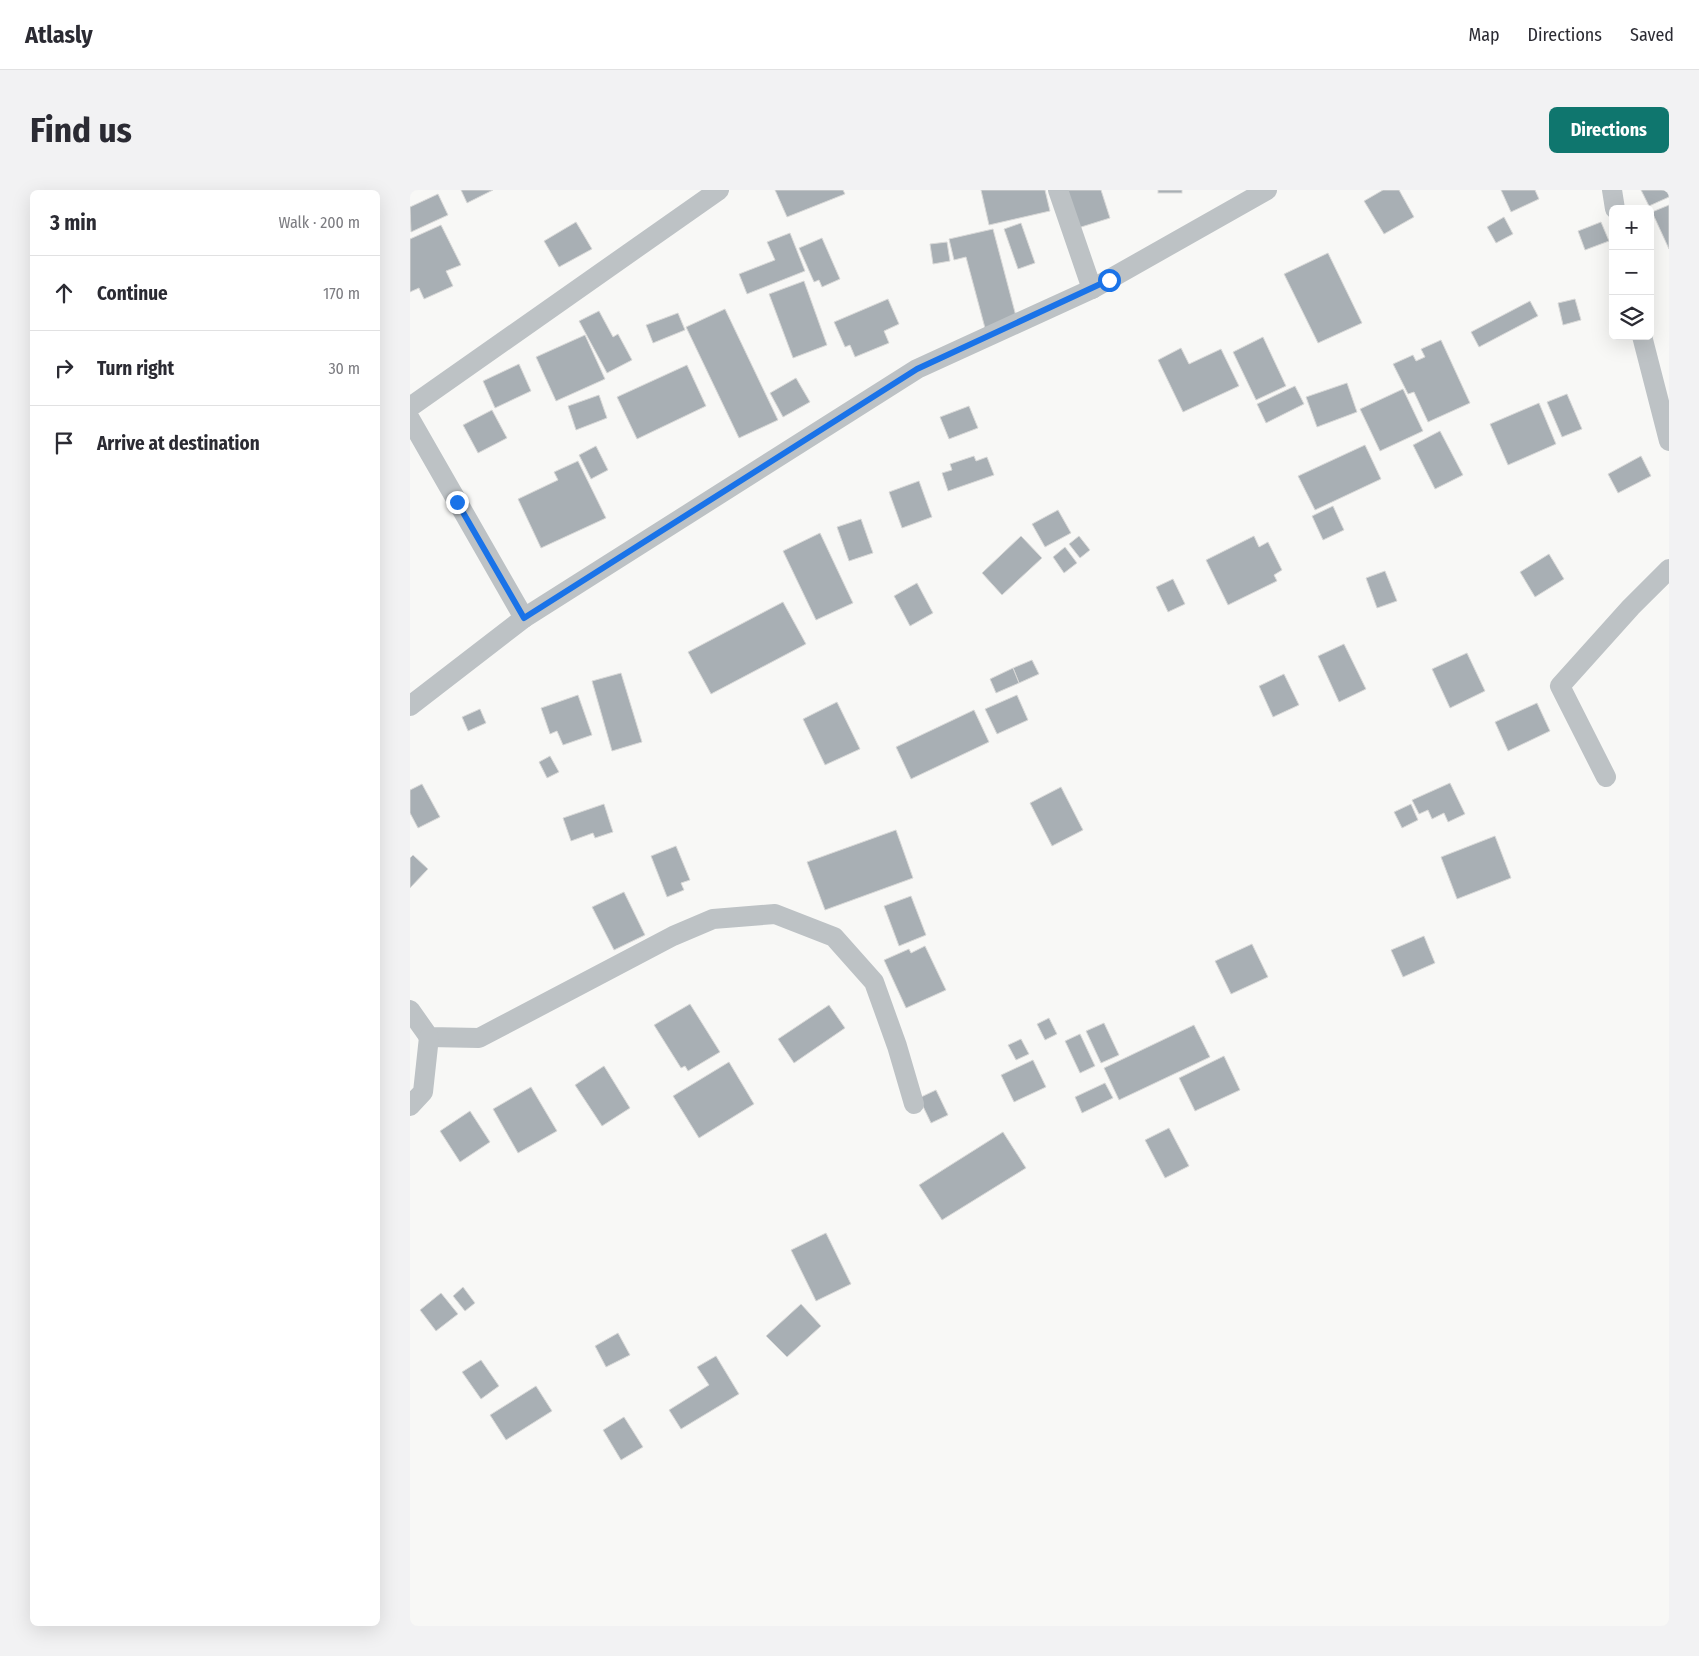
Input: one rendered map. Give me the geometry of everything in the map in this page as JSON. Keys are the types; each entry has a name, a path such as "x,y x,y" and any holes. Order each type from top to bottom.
{"street":[{"path":"410,407 719,190"},
{"path":"1058,190 1092,289"},
{"path":"410,706 524,618 917,369 1092,289 1267,190"},
{"path":"1612,190 1614,205"},
{"path":"1643,340 1669,441"},
{"path":"410,419 524,618"},
{"path":"1606,777 1560,686 1631,607 1669,569"},
{"path":"429,1037 479,1038 673,936 713,920 775,914 834,937 874,982 897,1046 914,1104"},
{"path":"410,1010 429,1037 424,1092 410,1106"}],"building":[{"path":"461,190 493,190 467,203"},
{"path":"775,190 843,190 845,194 787,217"},
{"path":"981,190 1045,190 1050,211 989,225"},
{"path":"1065,190 1101,190 1110,218 1078,228"},
{"path":"1158,190 1182,190 1182,193 1158,193"},
{"path":"1383,190 1399,190 1414,217 1384,234 1364,201"},
{"path":"1501,190 1535,190 1539,199 1511,212"},
{"path":"1641,190 1669,190 1669,197 1648,205"},
{"path":"438,194 448,215 411,232 410,207"},
{"path":"1669,205 1669,249 1654,216 1654,211"},
{"path":"1504,217 1513,234 1496,243 1487,227"},
{"path":"576,222 592,249 559,267 544,241"},
{"path":"1601,222 1609,241 1585,250 1578,231"},
{"path":"1021,223 1035,263 1018,269 1004,229"},
{"path":"441,225 461,265 446,271 453,286 424,299 419,288 410,292 410,239"},
{"path":"993,229 1017,320 985,328 966,257 954,260 949,239"},
{"path":"790,233 805,271 747,294 739,274 775,260 767,242"},
{"path":"822,238 840,279 822,287 819,280 814,282 799,248"},
{"path":"947,242 950,261 933,264 930,244"},
{"path":"1328,253 1362,323 1318,343 1284,274"},
{"path":"804,281 827,345 793,358 769,294"},
{"path":"888,299 899,324 884,331 889,343 855,357 850,345 845,347 834,322"},
{"path":"1575,299 1581,320 1563,325 1558,303"},
{"path":"1530,301 1538,316 1479,347 1471,332"},
{"path":"725,309 778,420 739,438 686,327"},
{"path":"599,311 613,337 618,334 632,360 607,373 579,321"},
{"path":"678,313 685,330 653,343 646,325"},
{"path":"585,335 605,379 556,401 536,357"},
{"path":"1263,337 1286,386 1256,400 1233,352"},
{"path":"1441,340 1470,403 1428,422 1414,392 1408,394 1393,364 1413,355 1416,361 1425,357 1421,349"},
{"path":"1181,348 1189,364 1221,349 1239,386 1183,412 1158,360"},
{"path":"519,364 531,391 495,408 483,381"},
{"path":"687,365 706,406 637,439 617,397"},
{"path":"796,378 810,402 783,417 770,393"},
{"path":"1347,383 1357,412 1317,427 1306,397"},
{"path":"1295,386 1304,404 1266,423 1257,404"},
{"path":"1403,389 1423,431 1380,451 1360,409"},
{"path":"1567,394 1582,429 1562,437 1547,402"},
{"path":"599,395 607,418 576,430 568,406"},
{"path":"1539,403 1556,444 1508,465 1490,424"},
{"path":"969,406 978,428 949,439 940,417"},
{"path":"492,410 507,438 478,453 463,425"},
{"path":"1440,431 1463,475 1435,489 1413,445"},
{"path":"1365,445 1381,479 1315,510 1298,476"},
{"path":"596,446 608,470 591,479 579,455"},
{"path":"974,456 976,461 987,457 994,475 948,491 942,473 952,470 950,464"},
{"path":"1641,456 1651,476 1618,493 1608,474"},
{"path":"578,461 606,518 541,548 518,499 558,480 554,472"},
{"path":"919,481 932,517 902,528 889,492"},
{"path":"1333,506 1344,530 1323,540 1312,516"},
{"path":"1058,510 1071,533 1045,547 1032,524"},
{"path":"861,519 873,553 849,561 837,527"},
{"path":"820,533 853,603 816,620 783,551"},
{"path":"1021,536 1042,558 1002,595 982,573"},
{"path":"1079,536 1090,550 1080,558 1069,544"},
{"path":"1254,536 1259,547 1268,542 1282,570 1274,575 1277,581 1228,605 1206,560"},
{"path":"1065,547 1077,563 1064,573 1053,557"},
{"path":"1549,554 1564,579 1535,597 1520,572"},
{"path":"1385,571 1397,601 1377,608 1366,578"},
{"path":"1173,579 1185,604 1168,612 1156,587"},
{"path":"917,583 933,613 910,626 894,596"},
{"path":"783,602 806,644 711,694 688,652"},
{"path":"1344,644 1366,689 1339,702 1318,656"},
{"path":"1467,653 1485,691 1450,708 1432,669"},
{"path":"1032,660 1039,674 1019,683 1013,668"},
{"path":"1013,668 1019,683 996,693 990,679"},
{"path":"621,673 642,742 612,751 592,681"},
{"path":"1284,674 1299,705 1273,717 1259,686"},
{"path":"578,695 592,735 563,745 557,731 550,734 541,708"},
{"path":"1017,695 1028,720 997,734 985,709"},
{"path":"837,702 860,749 825,765 803,719"},
{"path":"1537,703 1550,731 1508,751 1495,722"},
{"path":"480,709 486,723 468,731 462,717"},
{"path":"974,710 989,742 911,779 896,747"},
{"path":"550,756 559,772 547,778 539,762"},
{"path":"1450,783 1465,814 1448,822 1444,813 1432,819 1428,810 1419,814 1412,800"},
{"path":"422,784 440,817 418,828 410,813 410,790"},
{"path":"1061,787 1083,830 1052,846 1030,803"},
{"path":"604,804 613,832 595,838 593,833 571,841 563,818"},
{"path":"1411,804 1418,820 1402,828 1394,812"},
{"path":"896,830 913,878 825,910 807,862"},
{"path":"1495,836 1511,878 1457,899 1441,857"},
{"path":"676,846 690,880 681,883 684,890 667,897 651,856"},
{"path":"413,855 428,869 410,888 410,858"},
{"path":"624,892 645,935 614,950 592,907"},
{"path":"911,896 926,935 899,946 884,906"},
{"path":"1424,936 1435,963 1403,977 1391,950"},
{"path":"1252,944 1268,977 1231,994 1215,961"},
{"path":"925,946 946,990 906,1008 884,960 909,949 911,953"},
{"path":"690,1004 720,1052 688,1071 685,1066 681,1068 654,1025"},
{"path":"829,1005 845,1028 794,1063 778,1039"},
{"path":"1049,1018 1057,1034 1045,1040 1037,1024"},
{"path":"1104,1023 1119,1055 1101,1063 1086,1031"},
{"path":"1194,1025 1210,1057 1119,1100 1104,1068"},
{"path":"1080,1034 1095,1066 1080,1073 1065,1041"},
{"path":"1021,1039 1029,1054 1016,1060 1008,1045"},
{"path":"1224,1056 1240,1090 1195,1111 1179,1078"},
{"path":"1033,1060 1046,1087 1014,1102 1001,1075"},
{"path":"729,1062 754,1104 699,1138 673,1096"},
{"path":"604,1066 630,1108 602,1126 575,1085"},
{"path":"1105,1083 1113,1098 1082,1113 1075,1097"},
{"path":"531,1087 557,1131 518,1153 493,1109"},
{"path":"936,1090 948,1115 931,1123 919,1098"},
{"path":"470,1111 490,1142 460,1162 440,1131"},
{"path":"1169,1128 1189,1166 1165,1178 1145,1140"},
{"path":"1003,1132 1026,1168 942,1220 919,1185"},
{"path":"826,1233 851,1284 816,1301 791,1250"},
{"path":"463,1287 475,1303 465,1311 453,1296"},
{"path":"441,1293 458,1314 436,1331 420,1310"},
{"path":"801,1304 821,1326 787,1357 766,1336"},
{"path":"618,1333 630,1355 606,1367 595,1346"},
{"path":"716,1356 739,1394 681,1429 669,1410 709,1385 697,1367"},
{"path":"481,1360 499,1386 481,1399 462,1372"},
{"path":"536,1386 552,1411 506,1440 490,1415"},
{"path":"624,1417 643,1447 621,1460 603,1430"}],"route":[{"path":"457,502 524,618 917,369 1109,280"}]}
